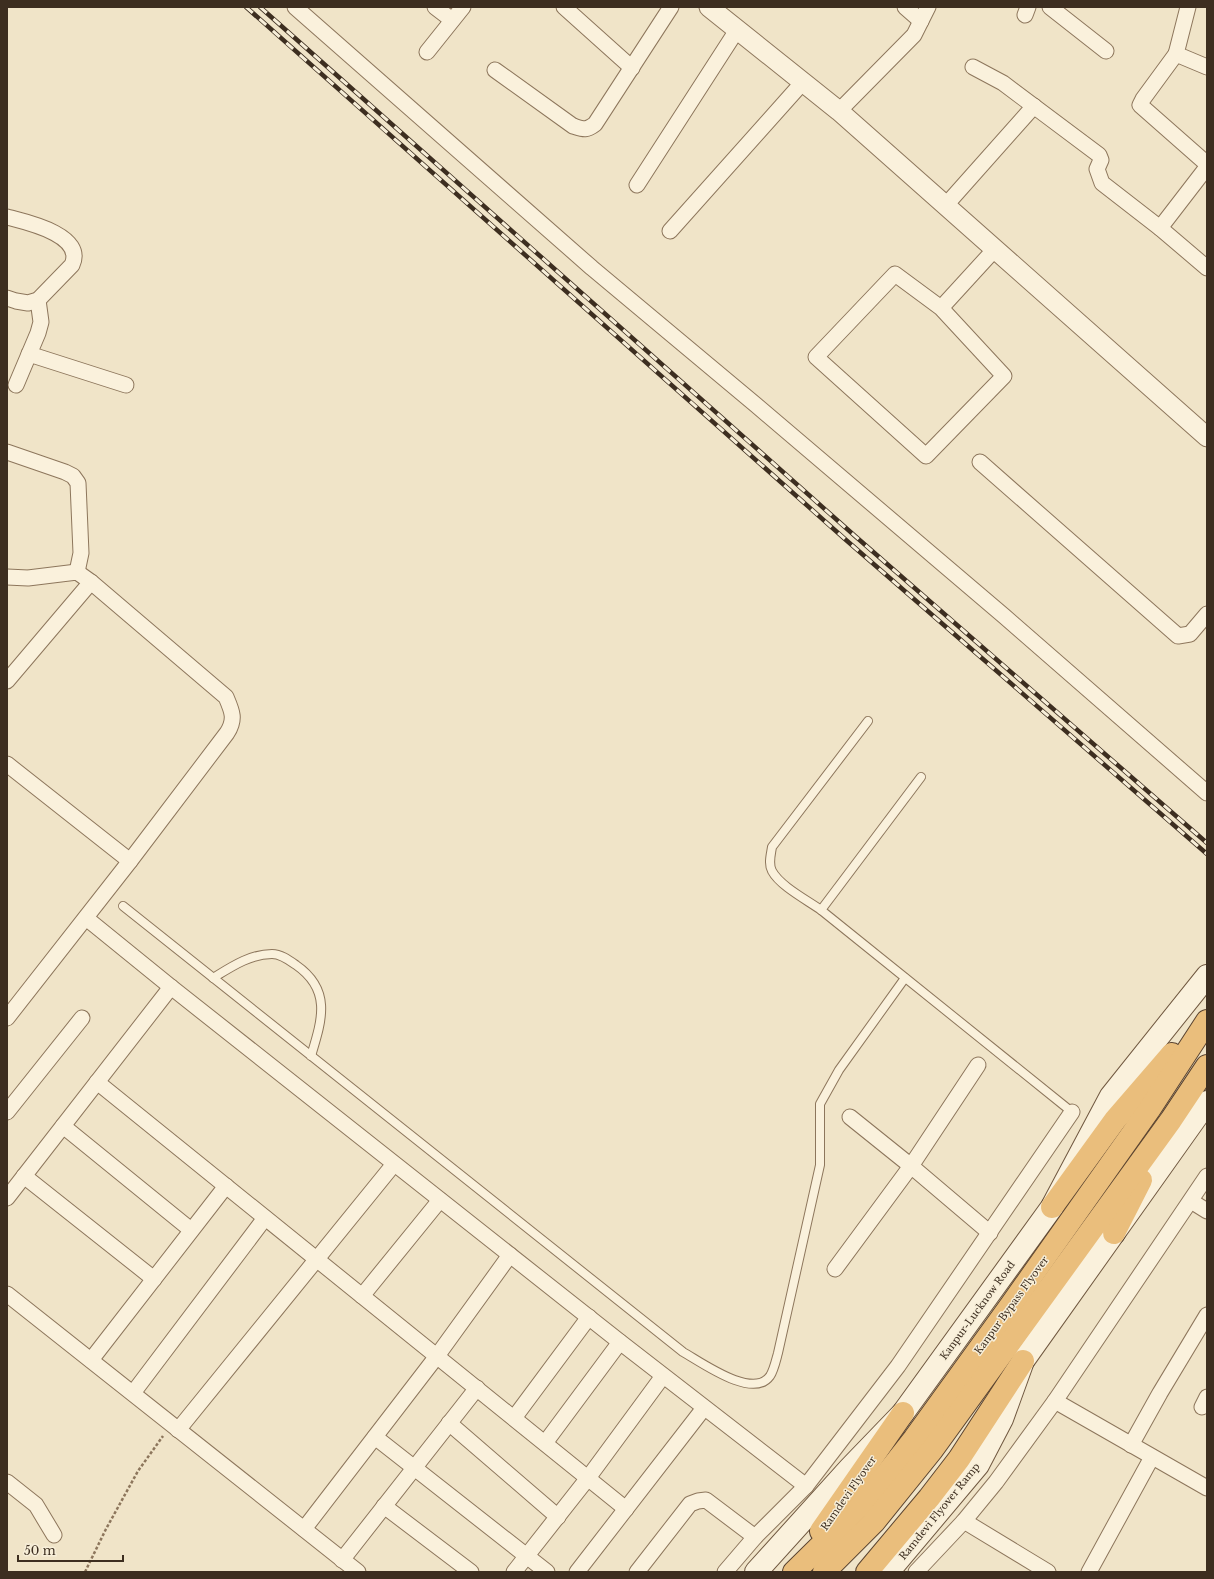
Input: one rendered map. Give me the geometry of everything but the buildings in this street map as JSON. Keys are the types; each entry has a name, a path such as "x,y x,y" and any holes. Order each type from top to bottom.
{"highway":[{"path":"1052,1207 1115,1120 1207,1014"},
{"name":"Kanpur Bypass Flyover","path":"824,1572 874,1522 1012,1305 1145,1117 1207,1021"},
{"path":"1114,1233 1171,1120 1207,1066"},
{"name":"Kanpur Bypass Flyover","path":"794,1572 923,1444 1171,1120"},
{"path":"867,1572 929,1498 969,1462 1023,1361"},
{"name":"Ramdevi Flyover","path":"794,1572 903,1413"}],"main road":[{"name":"Kanpur-Lucknow Road","path":"756,1572 850,1468 903,1413 1052,1207 1111,1096 1206,978"},
{"path":"1023,1361 1207,1102"},
{"name":"Ramdevi Flyover Ramp","path":"888,1572 969,1462"}],"street":[{"path":"295,7 592,268 1004,616 1207,794"},
{"path":"435,7 452,20"},
{"path":"427,52 463,7"},
{"path":"564,7 632,68"},
{"path":"495,70 573,126 589,129 595,124 672,7"},
{"path":"709,7 839,111 1207,437"},
{"path":"905,7 921,21"},
{"path":"839,111 914,35 928,7"},
{"path":"1050,7 1106,51"},
{"path":"1188,7 1176,54 1140,105 1207,164"},
{"path":"637,185 738,30"},
{"path":"1176,54 1207,67"},
{"path":"973,67 1003,82 1099,155 1101,160 1097,169 1102,183 1160,228 1207,268"},
{"path":"670,231 803,82"},
{"path":"946,205 1034,106"},
{"path":"1160,228 1207,167"},
{"path":"7,217 42,227 60,236 70,246 74,253 74,261 72,265 38,300 28,303 7,298"},
{"path":"941,308 995,248"},
{"path":"895,274 941,308 1004,376 926,456 816,357 895,274"},
{"path":"16,384 41,322 38,300"},
{"path":"29,354 126,385"},
{"path":"7,452 65,472 73,476 78,483 81,553 77,572"},
{"path":"980,462 1178,636 1190,634 1207,614"},
{"path":"7,577 28,578 77,572 91,582 226,697 233,714 231,727 227,733 130,861 7,1018"},
{"path":"7,681 91,582"},
{"path":"7,764 130,861"},
{"path":"86,918 394,1164 663,1376 806,1486"},
{"path":"7,1198 171,987"},
{"path":"7,1112 82,1018"},
{"path":"835,1269 912,1166 978,1065"},
{"path":"97,1082 626,1508"},
{"path":"725,1572 755,1537 806,1486 898,1366 1072,1112"},
{"path":"850,1117 912,1166 990,1233"},
{"path":"63,1126 191,1230"},
{"path":"175,1427 317,1260 394,1164"},
{"path":"24,1176 154,1278"},
{"path":"916,1572 964,1521 996,1482 1055,1400 1207,1176"},
{"path":"91,1360 226,1186"},
{"path":"362,1296 440,1200"},
{"path":"1190,1201 1207,1211"},
{"path":"133,1393 265,1218"},
{"path":"304,1529 437,1356 510,1255"},
{"path":"7,1294 358,1572"},
{"path":"1132,1445 1160,1393 1207,1315"},
{"path":"514,1418 589,1317"},
{"path":"545,1443 620,1342"},
{"path":"514,1572 588,1478 663,1376"},
{"path":"342,1560 477,1388"},
{"path":"1055,1400 1207,1488"},
{"path":"577,1572 704,1408"},
{"path":"449,1423 558,1517"},
{"path":"375,1437 546,1572"},
{"path":"1089,1572 1152,1457"},
{"path":"7,1482 36,1505 54,1535"},
{"path":"637,1572 690,1504 698,1501 706,1500 755,1537"},
{"path":"384,1506 471,1572"},
{"path":"964,1521 1048,1572"}],"lane":[{"path":"868,721 772,847 769,861 771,871 781,882 821,910 1072,1112"},
{"path":"821,910 921,777"},
{"path":"123,906 683,1352 735,1381 751,1384 762,1382 770,1377 778,1353 820,1165 820,1104 839,1070 905,978"},
{"path":"213,978 239,962 256,956 271,954 279,955 306,973 315,982 319,992 321,1007 320,1025 311,1056"}],"path":[{"path":"85,1572 106,1529 138,1471 175,1427"}],"railway":[{"path":"246,7 846,540 1207,854"},
{"path":"260,7 855,536 1207,843"}]}
